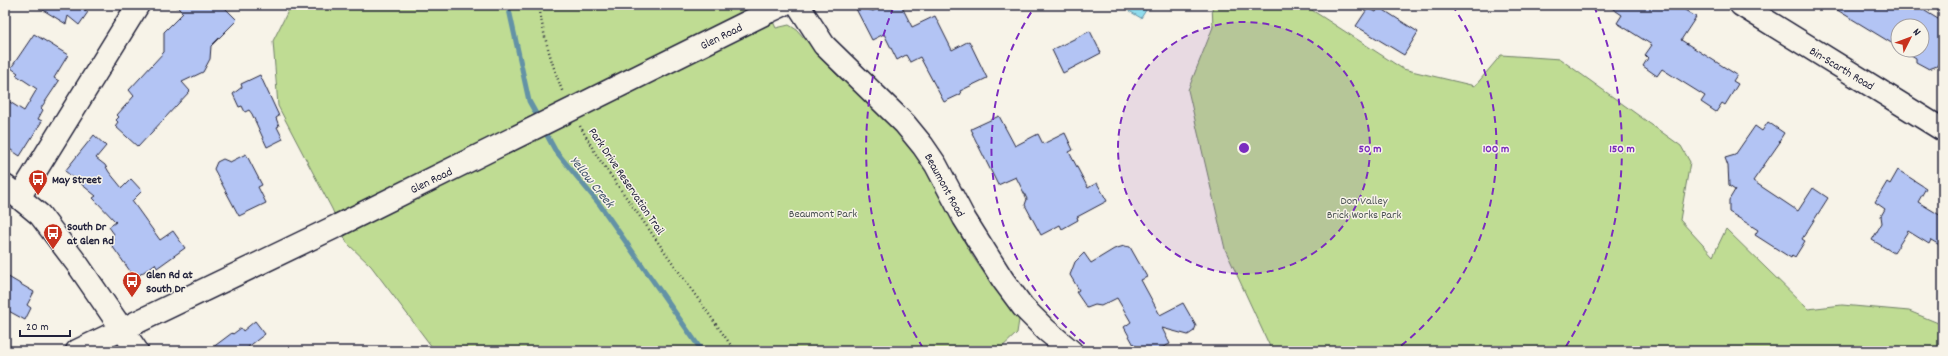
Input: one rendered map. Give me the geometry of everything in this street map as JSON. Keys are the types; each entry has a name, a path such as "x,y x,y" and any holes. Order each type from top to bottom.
{"street":[{"path":"137,351 61,241 40,215 12,191 138,5"},
{"name":"Beaumont Road","path":"798,5 824,45 906,124 936,166 972,231 1002,280 1023,306 1046,330 1071,351"},
{"name":"Bin-Scarth Road","path":"1741,5 1943,130"},
{"name":"Glen Road","path":"77,351 122,331 339,225 776,9"}],"path":[{"path":"539,5 542,26 551,61 564,95"},
{"name":"Park Drive Reservation Trail","path":"578,122 597,156 735,351"}],"green space":[{"name":"Beaumont Park","path":"291,5 765,5 776,28 789,25 797,30 835,73 898,130 922,160 933,185 973,257 1019,320 1017,333 998,351 435,351 371,266 347,243 332,209 278,106 273,41"},
{"name":"Don Valley Brick Works Park","path":"1212,5 1304,5 1403,69 1475,86 1501,55 1560,59 1681,146 1690,162 1680,220 1713,256 1726,229 1808,309 1842,305 1909,311 1943,325 1943,351 1272,351 1225,249 1188,90 1213,27"}],"water":[{"path":"1119,5 1145,5 1148,7 1141,18"}],"building":[{"path":"35,5 77,5 88,12 79,25 68,16 66,24"},
{"path":"175,5 222,5 237,20 211,46 210,59 203,72 182,82 190,91 138,147 115,126 118,122 116,120 119,117 117,115 134,96 129,90 164,52 164,32 183,13"},
{"path":"854,5 873,11 885,5 901,5 912,27 935,16 952,50 969,41 987,78 960,91 961,94 944,102 920,57 910,62 906,55 897,60 884,34 872,40"},
{"path":"1607,5 1677,5 1696,17 1681,40 1737,75 1733,81 1738,84 1725,105 1722,103 1716,112 1701,102 1705,96 1662,69 1657,76 1643,66 1648,58 1645,55 1652,45 1617,23 1622,15"},
{"path":"1829,5 1915,5 1943,22 1943,55 1937,66 1929,69 1916,62 1916,58 1930,58 1930,18 1890,18 1890,42"},
{"path":"1379,7 1418,32 1404,55 1356,26 1368,8 1376,12"},
{"path":"1090,31 1101,53 1063,73 1052,50"},
{"path":"34,34 68,55 54,78 59,81 41,108 43,110 38,119 42,121 20,156 5,146 5,99 24,111 37,89 16,75 18,73 11,68"},
{"path":"260,75 279,116 276,118 279,126 277,127 283,139 267,147 252,114 249,110 245,112 242,106 239,107 233,94 242,87 241,84"},
{"path":"999,116 1015,146 1038,134 1043,144 1065,133 1073,150 1069,152 1088,188 1097,183 1107,201 1077,217 1078,220 1062,229 1060,225 1041,235 1025,205 1027,199 1016,177 998,185 972,133 971,129"},
{"path":"1768,122 1784,133 1779,141 1780,142 1753,181 1798,211 1813,188 1828,198 1802,239 1805,241 1795,257 1792,255 1791,258 1755,235 1758,230 1729,212 1729,200 1735,190 1729,186 1728,166 1725,158 1735,155 1755,126 1762,131"},
{"path":"94,135 106,146 96,158 105,165 122,188 131,179 142,191 132,201 160,240 173,231 185,248 157,268 155,264 135,278 110,243 114,240 111,236 114,234 109,227 116,222 93,198 96,196 65,171"},
{"path":"246,154 262,185 258,187 266,203 239,216 214,169 217,162 223,159 230,162"},
{"path":"1898,170 1926,188 1918,202 1943,217 1943,247 1931,240 1929,244 1908,231 1894,253 1872,240 1882,223 1881,216 1885,209 1875,202 1887,182 1890,184"},
{"path":"1124,246 1130,247 1147,277 1141,280 1160,315 1183,303 1196,326 1194,331 1188,335 1162,328 1170,344 1161,348 1161,351 1146,351 1134,345 1124,327 1131,322 1117,298 1101,306 1095,305 1087,308 1076,292 1079,290 1070,275 1075,262 1084,253 1091,263 1114,249"},
{"path":"5,275 34,292 27,305 31,308 25,320 5,309"},
{"path":"255,321 265,334 243,351 208,351 232,333 233,334 241,328 243,331"}],"waterway":[{"name":"Yellow Creek","path":"508,5 529,101 539,119"},
{"name":"Yellow Creek","path":"543,128 555,150 600,205 702,351"}],"place":[{"name":"May Street","path":"38,196"},
{"name":"South Dr at Glen Rd","path":"53,250"},
{"name":"Glen Rd at South Dr","path":"132,298"}]}
